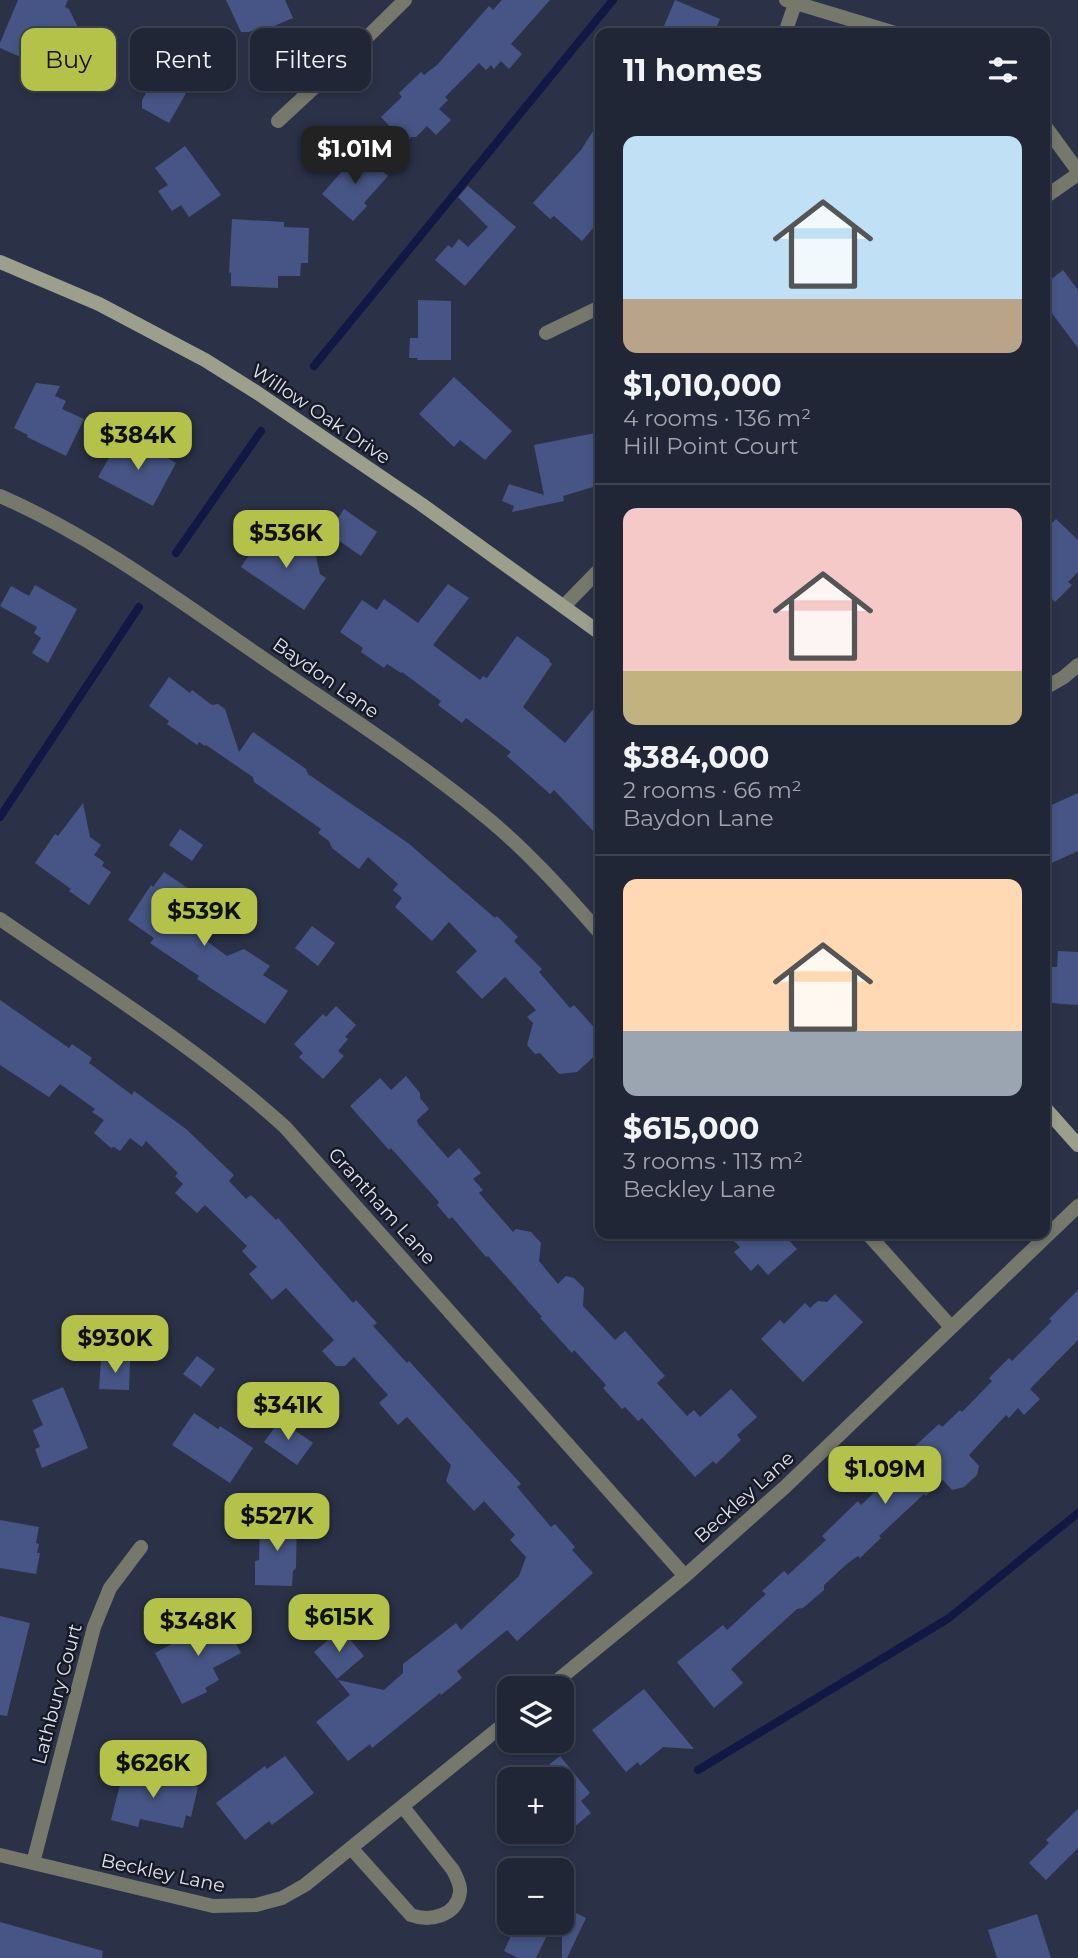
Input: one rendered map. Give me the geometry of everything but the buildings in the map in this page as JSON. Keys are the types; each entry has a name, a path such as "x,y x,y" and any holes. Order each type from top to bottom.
{"street":[{"path":"278,121 405,0"},
{"path":"786,28 791,2 878,28"},
{"path":"1050,133 1078,172 1050,193"},
{"name":"Willow Oak Drive","path":"0,262 99,304 205,360 421,504 595,629"},
{"path":"546,333 595,309"},
{"name":"Baydon Lane","path":"0,496 56,524 144,576 412,760 492,822 532,859 595,928"},
{"path":"565,606 595,574"},
{"path":"1050,685 1078,665"},
{"name":"Grantham Lane","path":"0,919 212,1065 285,1127 685,1576"},
{"path":"1050,1114 1078,1145"},
{"name":"Beckley Lane","path":"1050,1233 1078,1206"},
{"path":"872,1239 951,1327"},
{"name":"Beckley Lane","path":"563,1676 685,1576 785,1487 1043,1239"},
{"name":"Lathbury Court","path":"33,1863 94,1627 110,1588 141,1546"},
{"name":"Beckley Lane","path":"0,1855 185,1900 229,1907 256,1905 282,1898 304,1885 497,1730"},
{"path":"352,1849 411,1915 421,1919 449,1911 461,1891 459,1882 453,1870 402,1807"}],"waterway":[{"path":"314,366 613,0"},
{"path":"176,553 261,431"},
{"path":"0,817 139,607"},
{"path":"698,1770 949,1618 1078,1513"}]}
